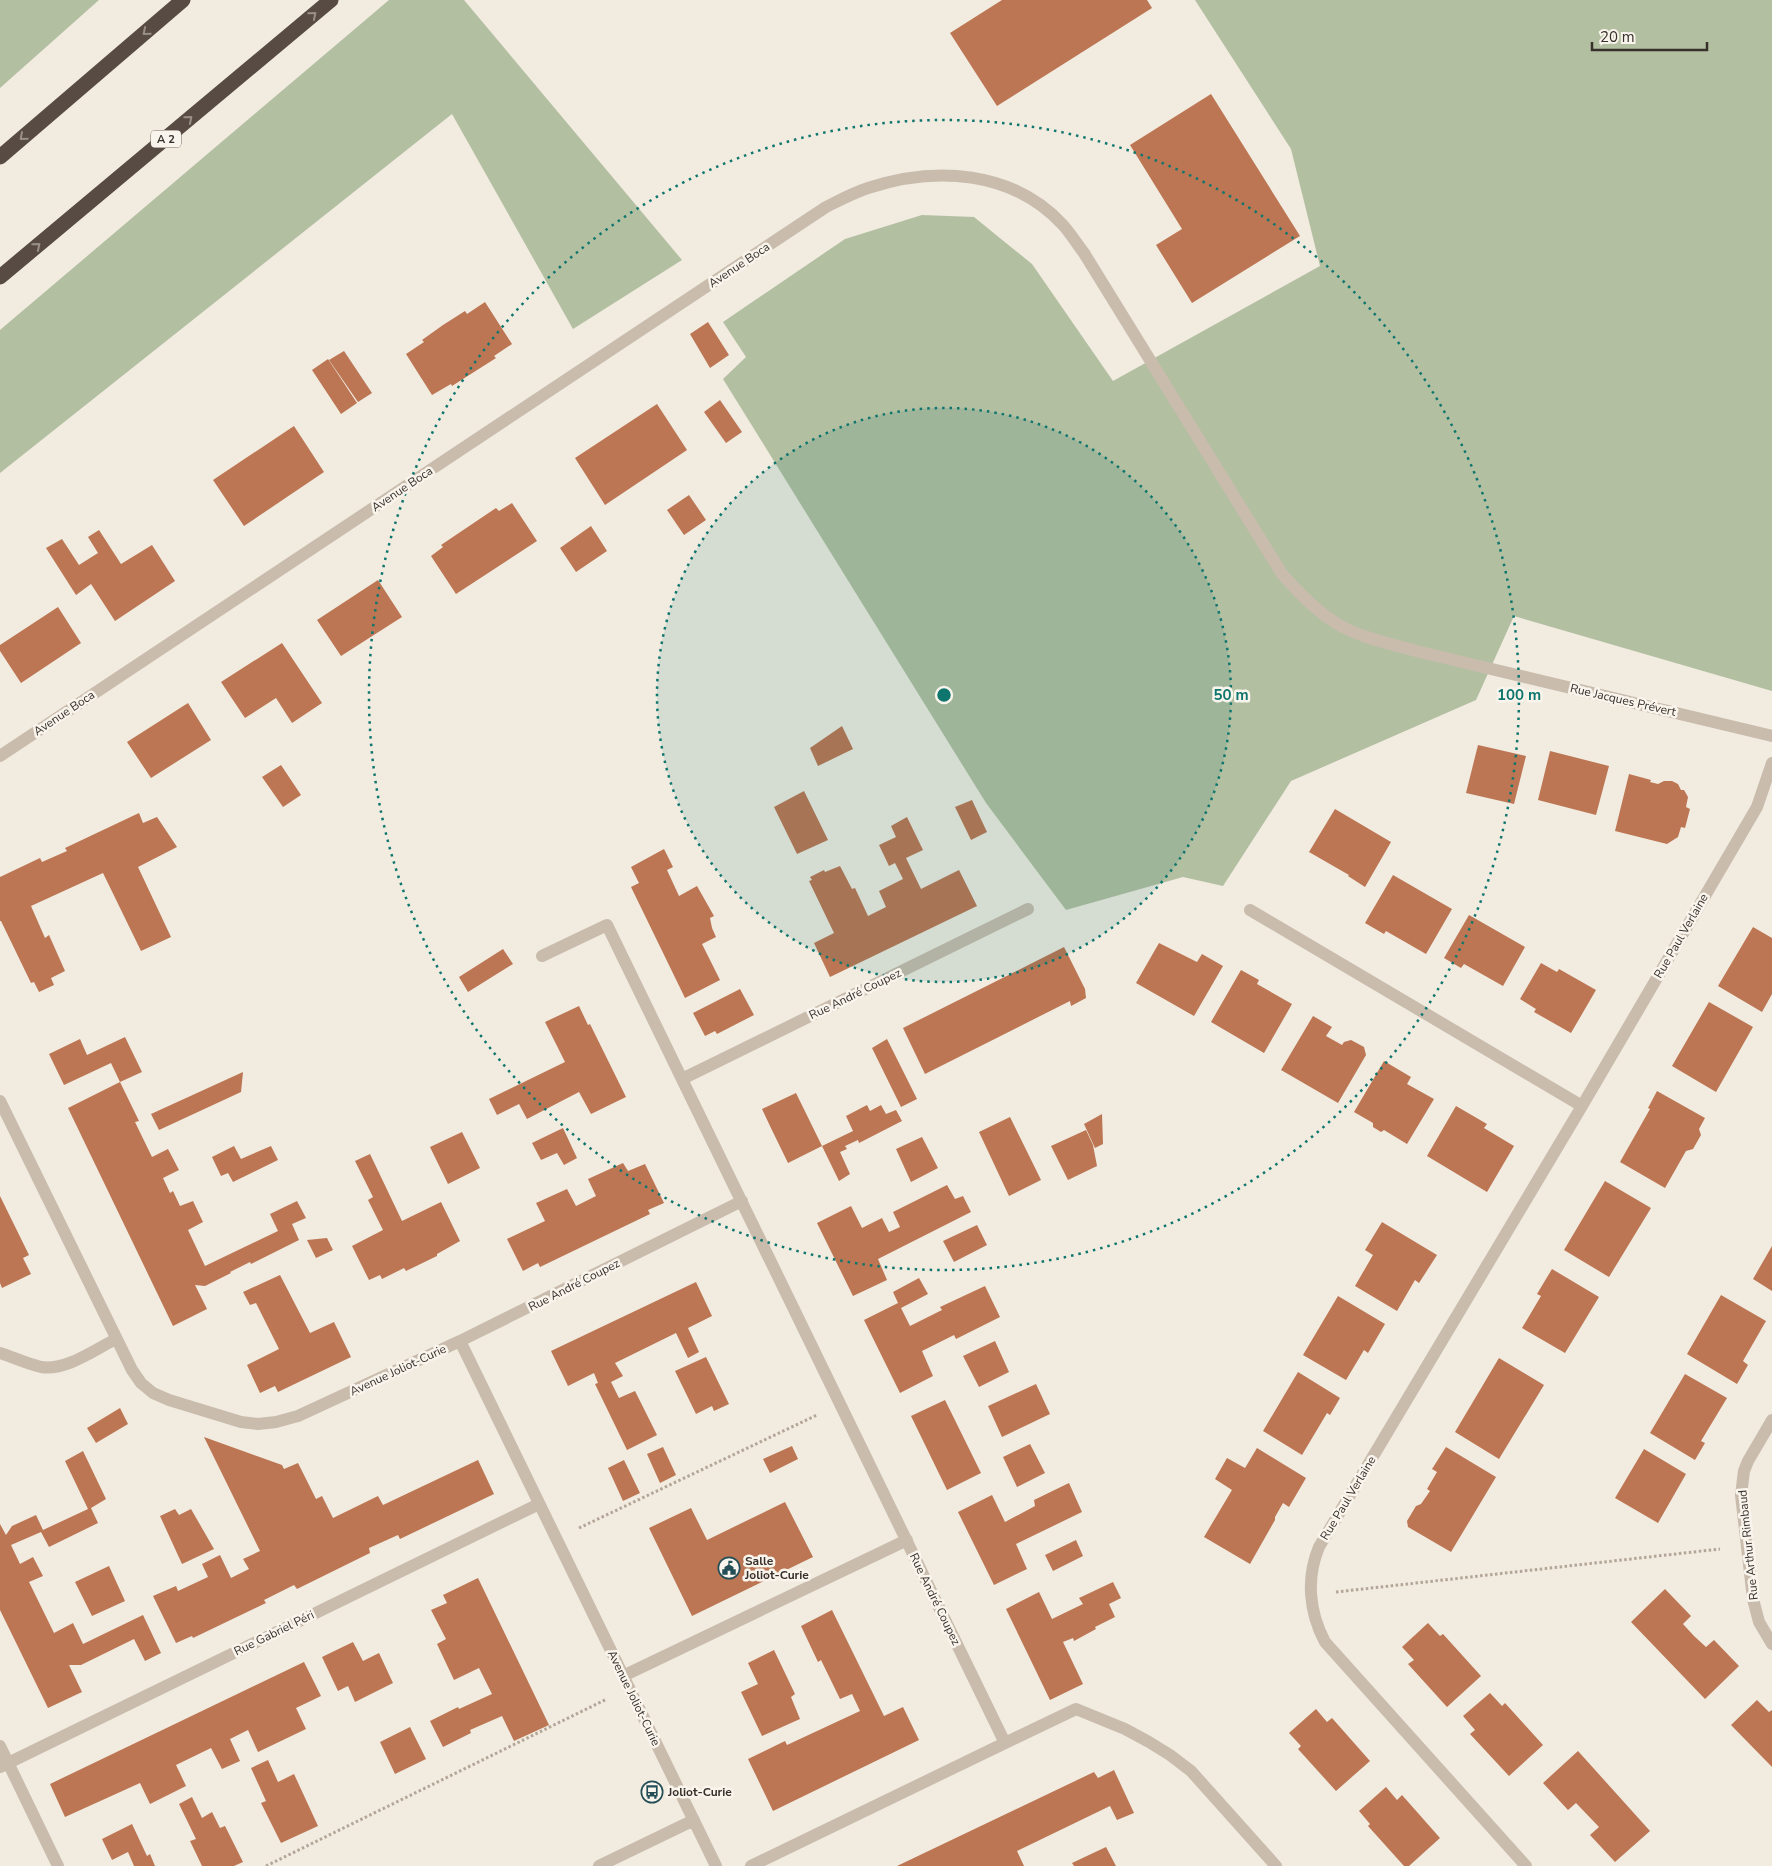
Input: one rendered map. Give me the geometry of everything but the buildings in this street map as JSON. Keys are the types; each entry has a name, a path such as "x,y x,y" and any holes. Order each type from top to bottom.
{"highway":[{"path":"0,157 183,0"},
{"name":"A 2","path":"0,277 331,0"}],"street":[{"name":"Avenue Boca","path":"0,756 826,207 867,188 896,180 922,176 970,177 994,181 1020,192 1045,208 1063,226 1084,253 1282,574 1297,592 1336,623 1362,635 1416,651"},
{"name":"Rue Jacques Prévert","path":"1416,651 1772,736"},
{"name":"Rue Paul Verlaine","path":"1526,1866 1325,1642 1315,1621 1311,1595 1312,1571 1320,1547 1757,807 1772,763"},
{"name":"Rue André Coupez","path":"682,1079 1028,908"},
{"path":"1250,910 1582,1106"},
{"name":"Rue André Coupez","path":"542,956 607,925 1006,1743"},
{"name":"Avenue Joliot-Curie","path":"0,1101 116,1339 141,1383 153,1393 169,1400 241,1422 258,1424 276,1422 298,1416 460,1342 716,1866"},
{"name":"Rue André Coupez","path":"460,1342 742,1201"},
{"path":"0,1353 40,1366 53,1367 68,1363 116,1339"},
{"name":"Rue Arthur Rimbaud","path":"1772,1420 1753,1451 1744,1471 1741,1495 1756,1610 1762,1628 1772,1644"},
{"name":"Rue Gabriel Péri","path":"4,1765 539,1504"},
{"path":"623,1676 907,1540"},
{"path":"751,1866 1076,1709 1125,1730 1170,1755 1191,1771 1276,1866"},
{"path":"0,1746 4,1765 58,1866"},
{"path":"599,1866 694,1820"}],"path":[{"path":"556,1539 841,1404"},
{"path":"1311,1595 1747,1546"},
{"path":"266,1866 629,1688"}],"green space":[{"path":"0,0 99,0 0,88"},
{"path":"389,0 464,0 682,260 573,329 452,114 0,473 0,330"},
{"path":"1195,0 1772,0 1772,691 1514,616 1476,700 1291,781 1223,886 1183,877 1066,910 986,803 723,379 746,357 723,322 845,239 922,215 974,217 1032,264 1113,381 1320,266 1291,149"}],"place":[{"name":"Salle Joliot-Curie","path":"729,1568"},
{"name":"Joliot-Curie","path":"652,1792"}]}
